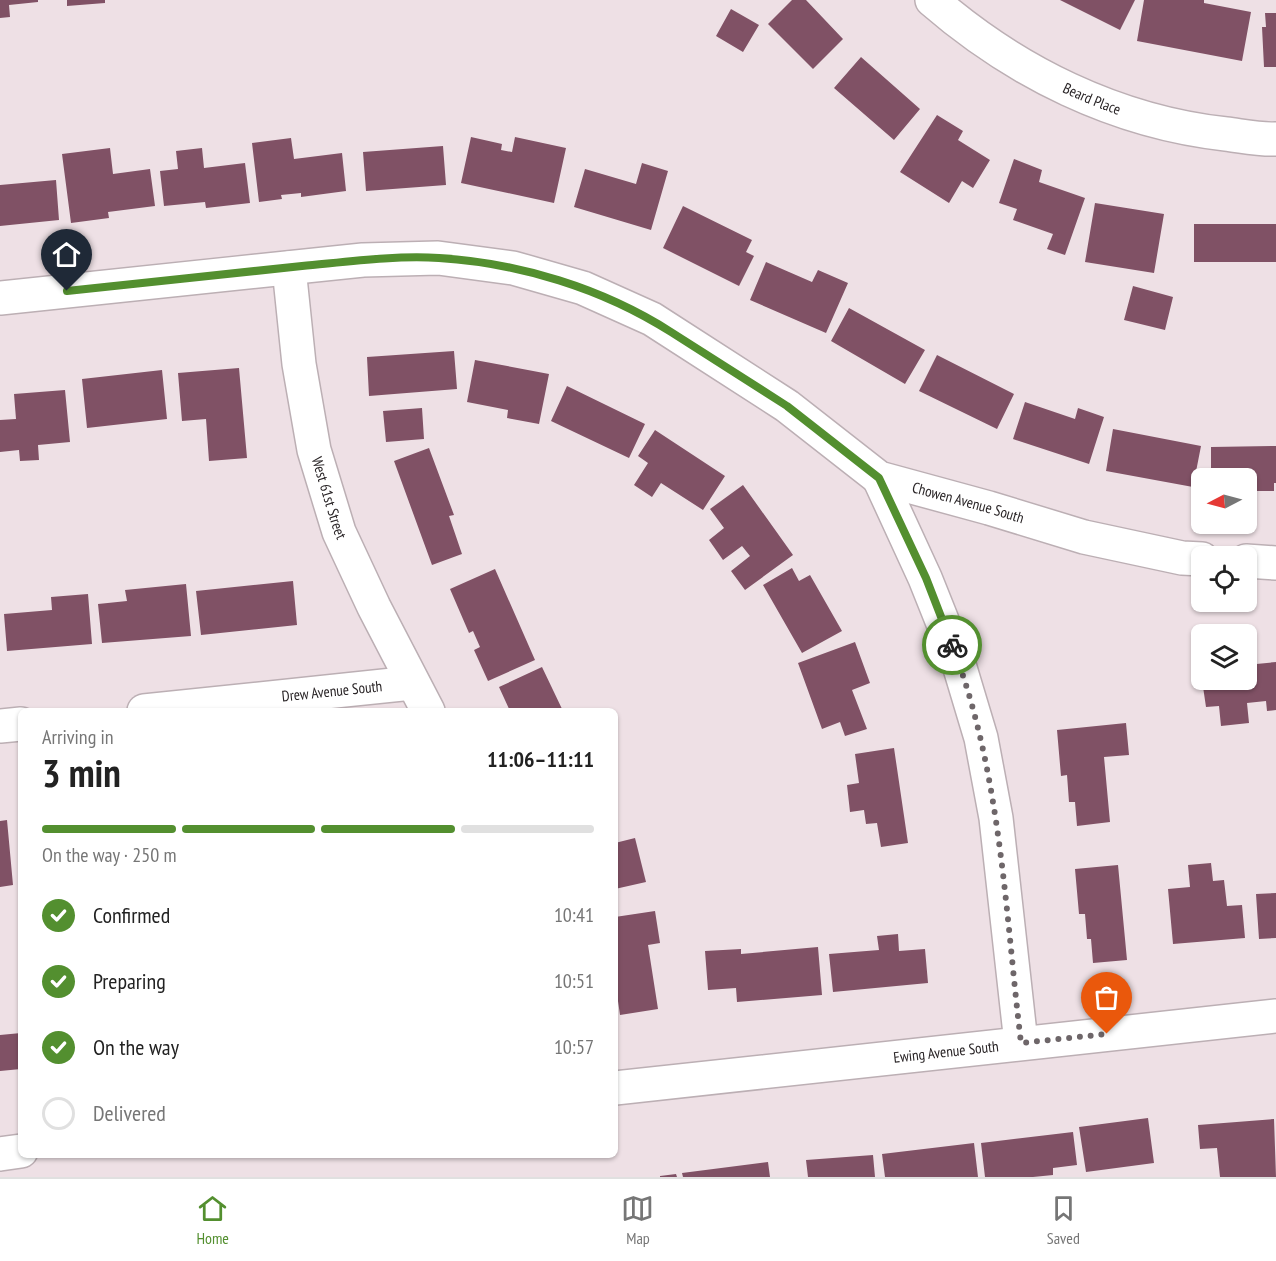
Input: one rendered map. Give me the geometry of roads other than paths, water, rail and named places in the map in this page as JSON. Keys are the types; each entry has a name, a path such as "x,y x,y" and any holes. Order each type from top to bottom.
{"street":[{"name":"Beard Place","path":"932,0 964,28 1032,72 1108,108 1187,130 1276,139"},
{"name":"Chowen Avenue South","path":"0,298 363,260 438,258 513,267 583,288 651,319 787,406 879,478 989,507 1084,537 1191,558"},
{"name":"West 61st Street","path":"289,268 300,364 314,450 339,532 374,607 426,708"},
{"path":"879,478 926,578 957,658 981,738 996,818 1021,1043"},
{"path":"1257,562 1276,563"},
{"name":"Drew Avenue South","path":"172,708 412,682"},
{"path":"0,726 18,724"},
{"name":"Ewing Avenue South","path":"618,1088 1276,1016"},
{"path":"0,1154 18,1151"}]}
